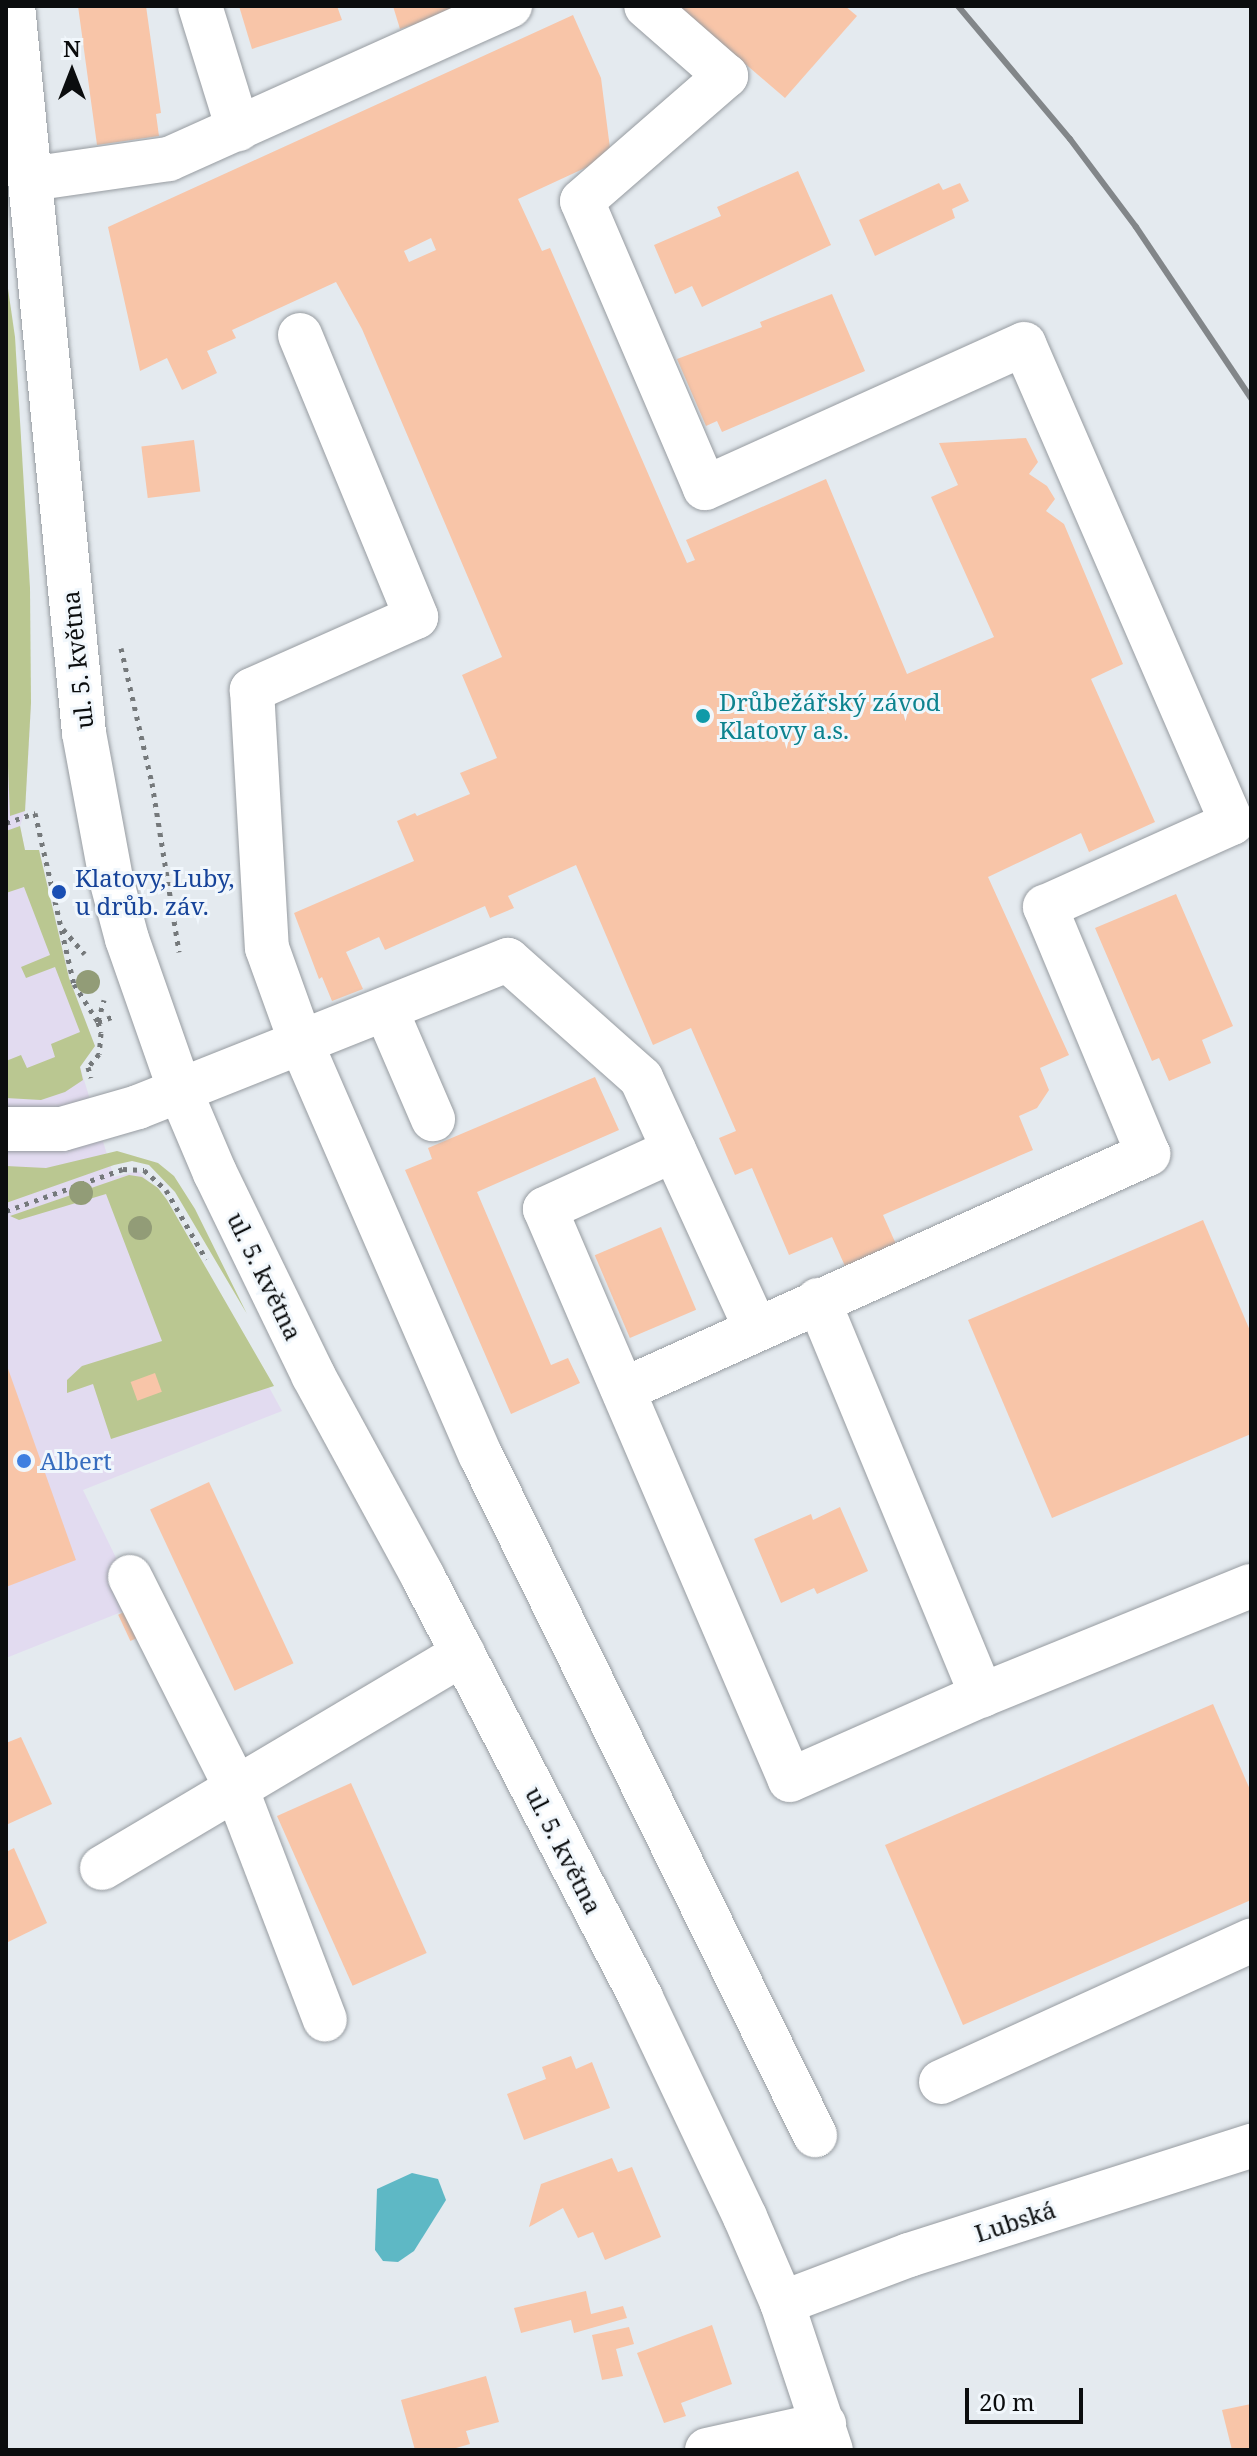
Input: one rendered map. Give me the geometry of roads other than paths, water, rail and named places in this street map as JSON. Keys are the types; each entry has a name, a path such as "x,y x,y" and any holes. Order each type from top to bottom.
{"street":[{"name":"ul. 5. května","path":"13,6 15,125 30,179 86,747 111,879 127,939 181,1093 215,1173 313,1375 463,1654 641,1998 745,2217 782,2303 827,2437"},
{"path":"200,6 238,129"},
{"path":"30,179 169,159 510,6"},
{"path":"623,1390 1148,1154 1045,907 1232,823 1024,344 705,488 582,201 726,76 646,6"},
{"path":"300,335 416,617 252,690 267,948 302,1045 481,1456 815,2135"},
{"path":"6,1129 62,1129 181,1093 508,960 641,1078 756,1329"},
{"path":"386,1010 433,1119"},
{"path":"674,1150 545,1209 790,1780 982,1695 1251,1586"},
{"path":"818,1300 982,1695"},
{"path":"130,1577 236,1788 325,2020"},
{"path":"102,1868 463,1654"},
{"path":"941,2082 1251,1941"},
{"name":"Lubská","path":"782,2303 909,2255 1251,2146"},
{"path":"707,2450 827,2437"}],"water":[{"path":"412,2173 438,2179 446,2200 414,2251 398,2262 383,2261 375,2250 377,2189"}],"railway":[{"path":"958,6 1070,139 1136,227 1251,398"}],"place":[{"name":"Drůbežářský závod Klatovy a.s.","path":"703,716"},
{"name":"Klatovy, Luby, u drůb. záv.","path":"59,892"},
{"name":"Albert","path":"24,1461"}]}
